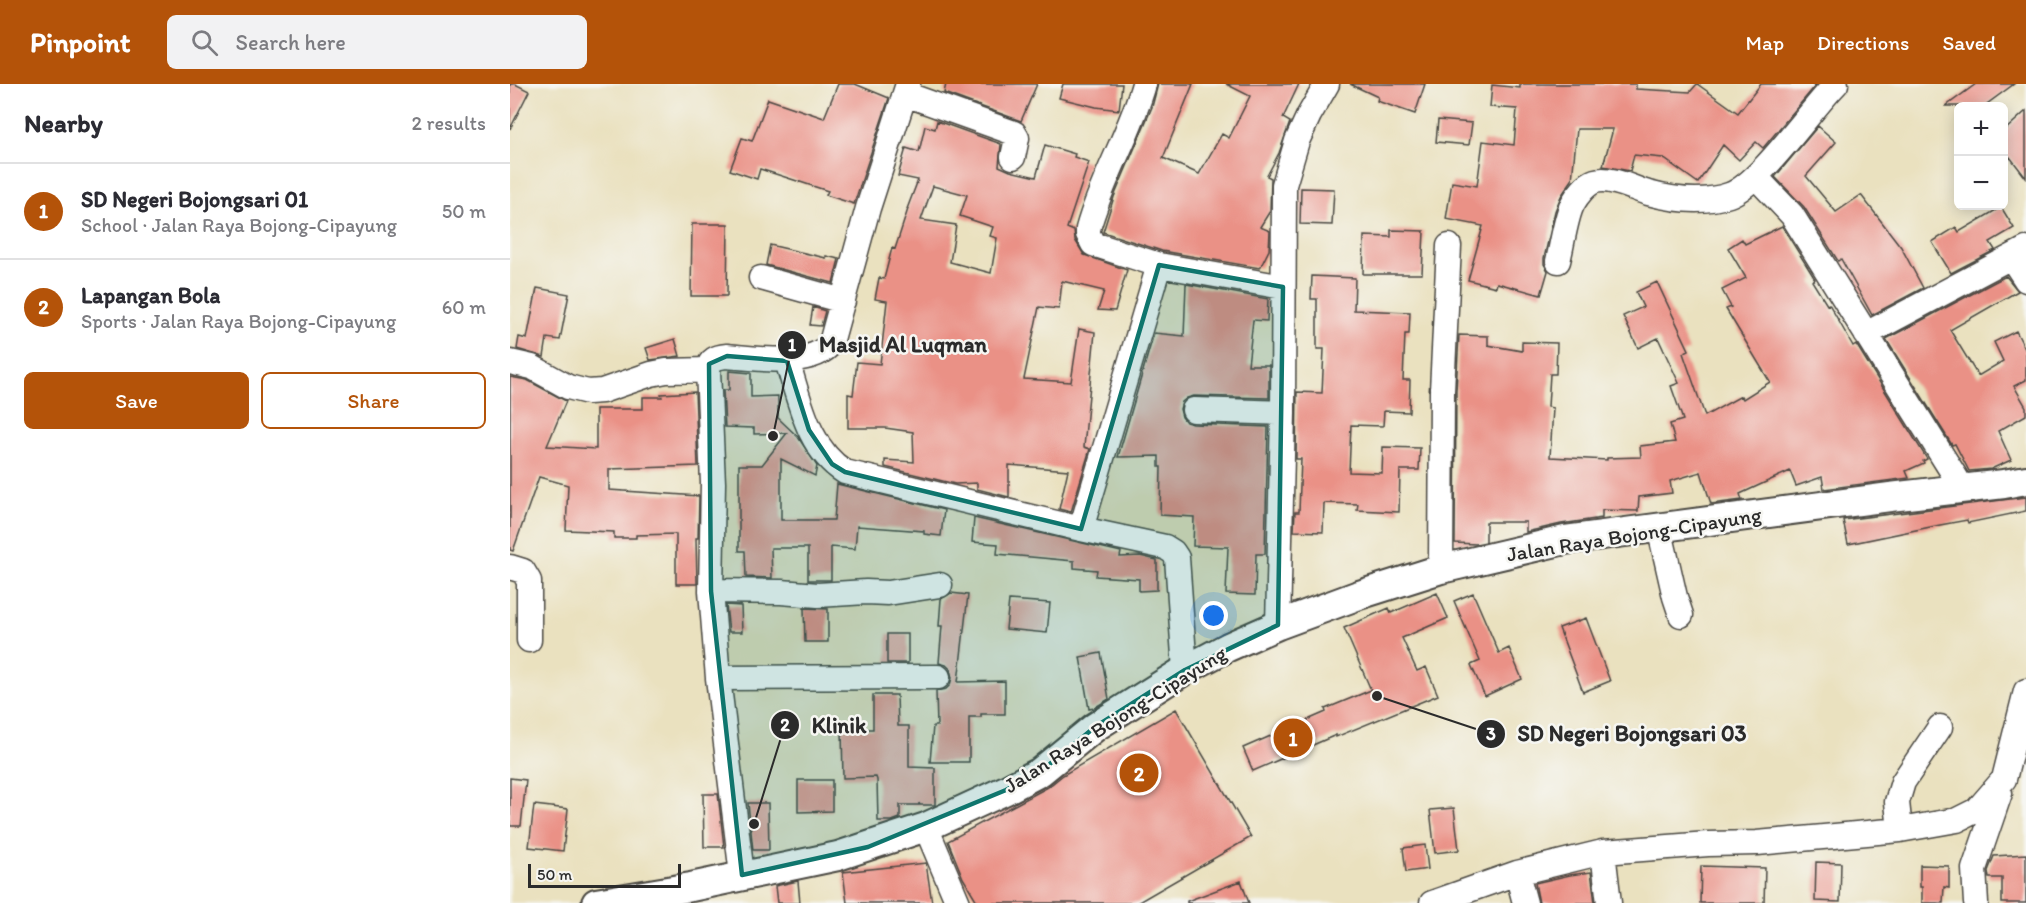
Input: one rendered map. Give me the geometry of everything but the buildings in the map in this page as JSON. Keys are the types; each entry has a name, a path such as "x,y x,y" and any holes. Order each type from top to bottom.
{"street":[{"path":"1144,84 1126,134 1099,194 1088,234 1093,244 1159,265 1283,286"},
{"path":"1278,626 1283,413 1284,185 1297,141 1327,84"},
{"path":"1558,261 1572,205 1594,181 1625,184 1672,198 1705,201 1731,194 1756,177 1836,84"},
{"path":"742,875 718,678 711,591 713,483 709,364 718,357 727,356 787,361 827,348 831,342 874,189 907,89 1014,133 1017,138 1012,157"},
{"path":"1756,177 1792,215 1963,489"},
{"path":"1441,569 1442,391 1449,246"},
{"path":"1866,334 2019,253 2026,280"},
{"path":"1081,529 1159,265"},
{"path":"761,278 843,301"},
{"path":"787,361 809,430 832,464 846,472 1165,547 1173,552 1177,558 1185,670"},
{"path":"510,362 532,367 568,387 588,392 602,391 658,373 708,370"},
{"path":"1194,410 1283,413"},
{"name":"Jalan Raya Bojong-Cipayung","path":"596,903 838,856 926,827 1040,772 1095,727 1185,670 1227,647 1359,596 1441,569 1565,540 2026,480"},
{"path":"1659,527 1681,615"},
{"path":"510,567 523,571 529,581 529,640"},
{"path":"711,591 781,592 818,596 866,592 888,593 940,585"},
{"path":"718,678 938,677"},
{"path":"1976,903 1974,869 2004,779 2026,691"},
{"path":"1900,830 1897,801 1904,782 1940,727"},
{"path":"1432,903 1517,873 1603,852 1708,844 1757,843 1930,826 1957,820 1977,810 2004,779"},
{"path":"926,827 958,903"},
{"path":"1603,852 1610,903"},
{"path":"1517,873 1525,903"}],"highlighted area":[{"path":"1159,265 1283,287 1278,625 1185,670 1095,727 1040,772 1006,790 868,847 742,875 711,591 709,364 727,356 787,361 809,430 832,464 845,472 1081,529"}],"place":[{"name":"Masjid Al Luqman","path":"773,436"},
{"name":"SD Negeri Bojongsari 03","path":"1377,696"},
{"name":"SD Negeri Bojongsari 01","path":"1293,738"},
{"name":"Lapangan Bola","path":"1139,773"},
{"name":"Klinik","path":"754,824"}]}
